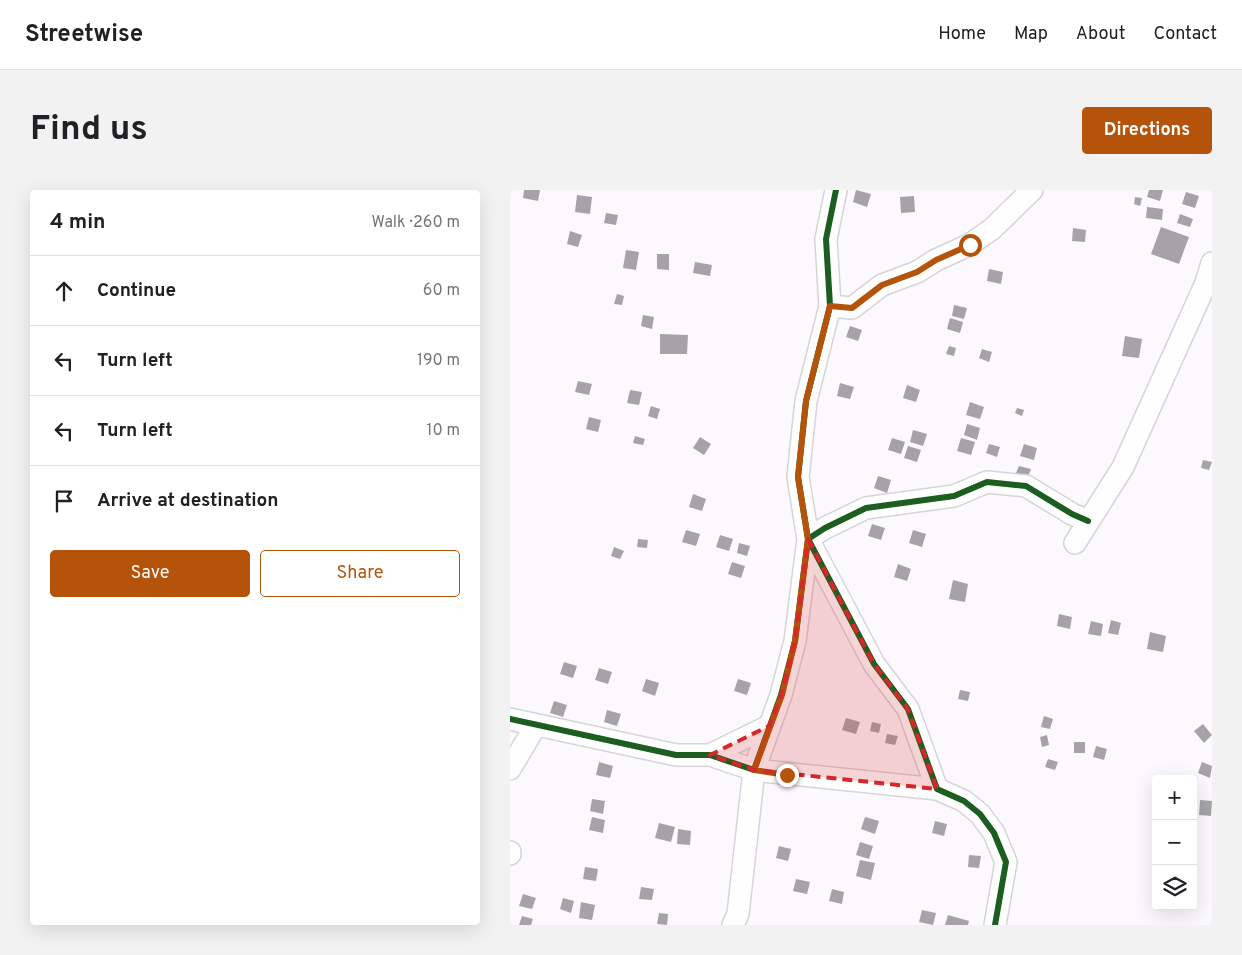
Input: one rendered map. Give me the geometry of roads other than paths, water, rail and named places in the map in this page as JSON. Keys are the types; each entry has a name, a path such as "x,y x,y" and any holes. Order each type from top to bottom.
{"street":[{"path":"733,925 738,914 754,770 782,695 795,641 808,539 798,477 806,401 830,306 826,239 836,190"},
{"path":"830,306 852,308 882,285 917,272 936,260 970,245 992,229 1032,190"},
{"path":"1075,543 1123,467 1206,283 1212,263"},
{"path":"808,539 825,528 866,508 954,496 987,482 1026,486 1072,514 1088,521"},
{"path":"808,539 874,664 908,709 937,789"},
{"path":"510,719 676,755 710,755 754,770 937,789 964,801 980,814 994,833 1006,862 995,925"},
{"path":"510,769 536,725"},
{"path":"710,755 769,726"}]}
